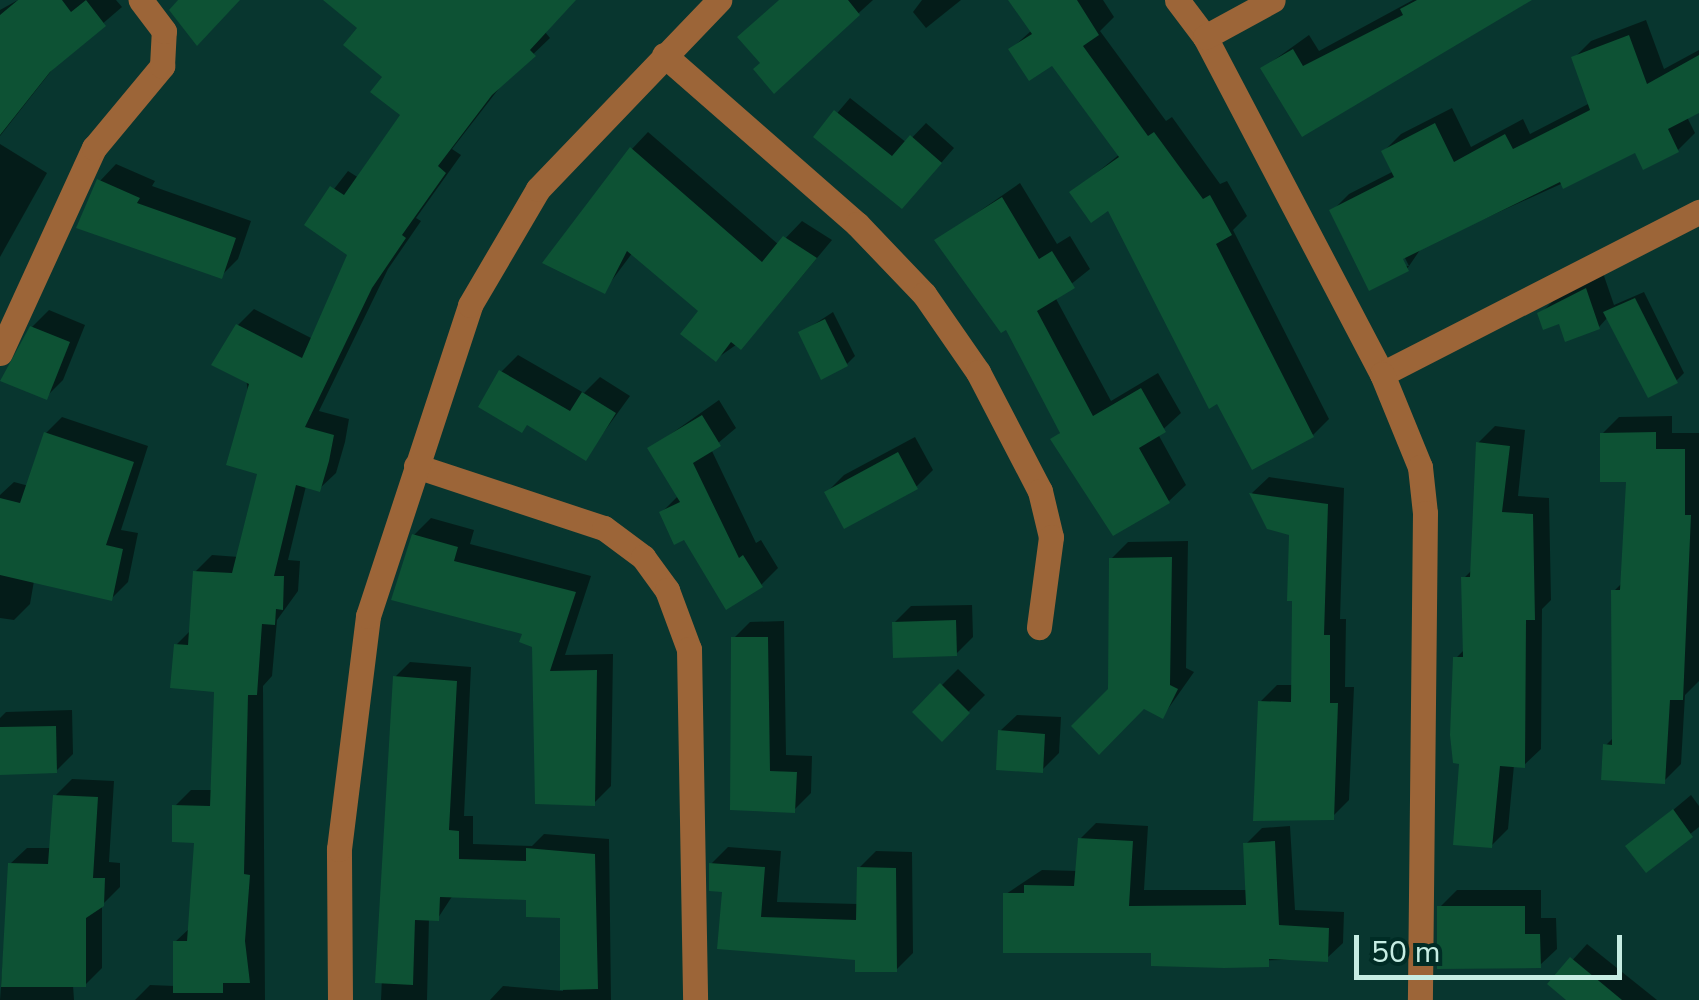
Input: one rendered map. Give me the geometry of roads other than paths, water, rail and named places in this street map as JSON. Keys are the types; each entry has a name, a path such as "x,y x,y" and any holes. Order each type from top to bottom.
{"street":[{"path":"0,353 94,148 162,66 164,31 141,0"},
{"path":"340,1000 339,850 368,616 470,305 538,189 719,0"},
{"path":"1177,0 1205,37 1382,374 1420,467 1425,513 1420,1000"},
{"path":"1205,37 1273,0"},
{"path":"664,55 856,224 924,294 978,372 1044,506 1051,537 1040,626"},
{"path":"1382,374 1699,212"},
{"path":"416,466 604,528 642,557 667,590 689,650 695,1000"}]}
